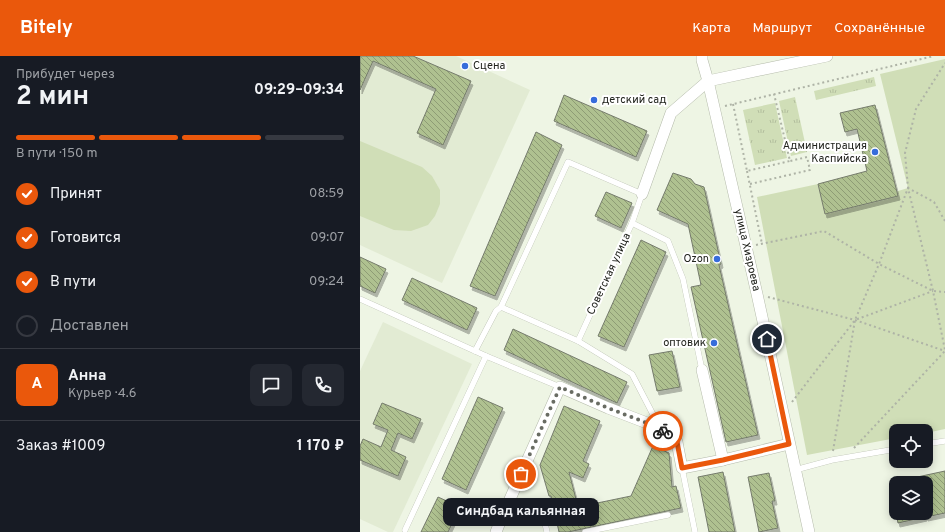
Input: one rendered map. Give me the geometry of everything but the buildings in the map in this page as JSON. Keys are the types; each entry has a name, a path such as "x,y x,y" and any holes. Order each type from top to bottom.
{"street":[{"name":"улица Хизроева","path":"702,56 757,294 809,532"},
{"path":"642,194 672,113 708,81 827,56"},
{"path":"702,370 723,460"},
{"path":"496,532 560,387 608,408 660,428 677,442 682,468 789,444"}],"lane":[{"path":"475,351 496,311 501,307 568,162 642,194 632,223"},
{"name":"Советская улица","path":"578,341 632,223 668,241 683,279 702,370"},
{"path":"360,299 486,356 560,387"},
{"path":"501,307 578,341 632,374 660,428"},
{"path":"405,530 486,356"},
{"path":"933,443 945,441"},
{"path":"795,470 832,460 889,450"},
{"path":"682,468 694,532"},
{"path":"502,517 541,507 547,532"},
{"path":"585,532 668,515"}],"path":[{"path":"715,109 934,56"},
{"path":"945,62 916,109 905,153 908,188 933,292 945,351"},
{"path":"774,94 790,161"},
{"path":"733,104 762,244"},
{"path":"747,171 807,157 810,170 750,184"},
{"path":"908,188 934,202 945,221"},
{"path":"832,460 855,320 879,264 908,188"},
{"path":"746,248 824,230 879,264 933,292"},
{"path":"782,414 855,320 933,292 945,292"},
{"path":"757,294 855,320 945,351"},
{"path":"845,458 945,351"}],"shaded area":[{"path":"360,56 456,56 530,90 442,283 360,245"},
{"path":"383,322 472,364 393,532 388,532 360,519 360,371"}],"green space":[{"path":"945,59 945,429 933,432 933,424 889,424 889,439 807,455 757,197 818,184 825,213 908,188 880,74"},
{"path":"874,77 876,86 816,100 814,91"},
{"path":"795,97 807,152 791,156 779,101"},
{"path":"775,103 787,158 755,165 743,110"},
{"path":"360,141 422,167 432,176 440,190 440,204 435,216 428,225 411,231 394,230 360,216"}],"way so far":[{"path":"521,474 560,387 608,408 660,428 663,431"}],"place":[{"name":"Сцена","path":"465,66"},
{"name":"детский сад","path":"594,100"},
{"name":"Администрация Каспийска","path":"875,152"},
{"name":"Ozon","path":"717,259"},
{"name":"оптовик","path":"714,343"},
{"name":"Синдбад кальянная","path":"521,474"}],"route":[{"path":"663,431 677,442 682,468 789,444 767,339"}]}
